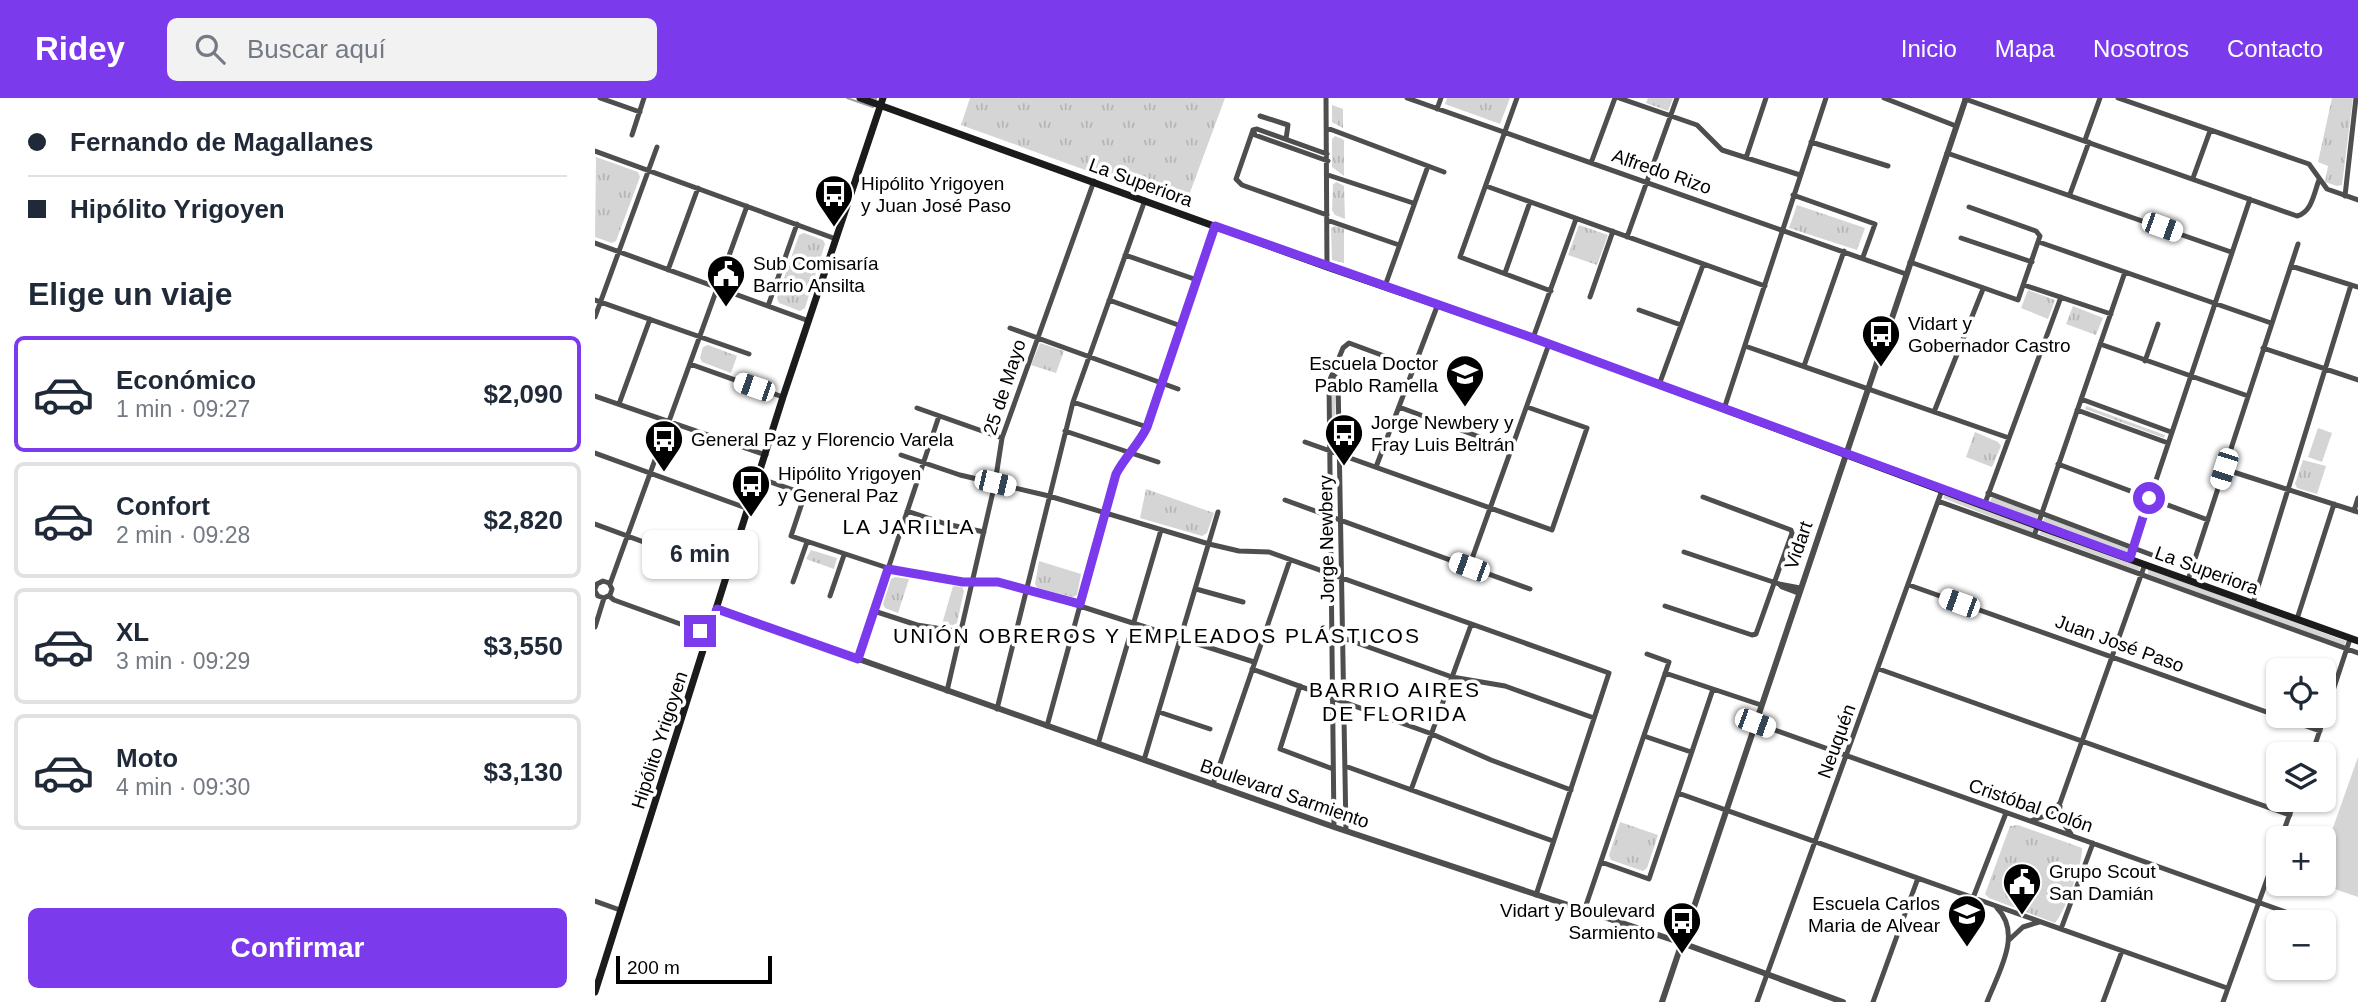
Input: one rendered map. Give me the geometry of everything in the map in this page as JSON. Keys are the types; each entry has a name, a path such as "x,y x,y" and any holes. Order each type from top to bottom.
{"main road":[{"name":"La Superiora","path":"860,98 882,102 1327,267 1533,338 2037,526 2354,640"},
{"name":"Hipólito Yrigoyen","path":"595,992 783,397 882,102"}],"street":[{"path":"600,98 640,112"},
{"path":"632,135 644,98"},
{"path":"1326,98 1327,267"},
{"name":"Alfredo Rizo","path":"1407,98 1906,274"},
{"path":"1437,109 1441,98"},
{"path":"1517,98 1460,257 1551,291"},
{"path":"1591,163 1617,98 1697,125 1722,150 1800,175"},
{"path":"1627,237 1677,98"},
{"path":"1746,158 1766,98"},
{"path":"1724,409 1826,98"},
{"path":"1885,98 1956,126"},
{"path":"1966,98 2297,216 2308,209 2319,180"},
{"name":"Vidart","path":"1662,1002 1966,98"},
{"path":"2070,194 2100,98"},
{"path":"2118,98 2309,164 2327,189 2358,200"},
{"path":"2345,196 2355,128 2356,98"},
{"path":"1260,116 1288,125 1286,139"},
{"path":"1327,128 1444,172"},
{"path":"1252,130 1257,129 1327,153"},
{"path":"1252,130 1255,135 1328,161"},
{"path":"1252,130 1236,179 1242,185 1399,245"},
{"path":"2193,178 2210,131"},
{"path":"1811,142 1888,166"},
{"path":"595,317 598,301 657,147"},
{"path":"595,151 836,239"},
{"path":"1947,153 2231,252"},
{"path":"1385,286 1428,166"},
{"path":"1328,175 1413,204"},
{"name":"25 de Mayo","path":"947,691 995,483 1002,438 1094,181"},
{"path":"1486,186 1765,286"},
{"path":"668,270 698,188"},
{"path":"1793,195 1875,224 1863,257"},
{"path":"2130,558 2250,199"},
{"path":"997,709 1073,402 1145,200"},
{"path":"1505,273 1530,202"},
{"path":"595,627 612,589 610,584 747,206"},
{"path":"1910,262 2018,300 2039,236 2036,231 1969,207"},
{"path":"1533,338 1576,219"},
{"path":"768,306 797,224"},
{"path":"1047,726 1116,474 1147,427 1215,226"},
{"path":"1590,297 1613,231"},
{"path":"1961,238 2032,262"},
{"path":"2039,242 2271,323"},
{"path":"595,243 809,320"},
{"path":"2188,580 2298,244"},
{"path":"1804,366 1844,251"},
{"path":"1125,255 1197,280"},
{"path":"1659,385 1703,265"},
{"path":"2253,603 2326,369 2355,286 2291,266"},
{"path":"2034,536 2125,272"},
{"path":"2024,285 2111,314"},
{"path":"1934,412 1983,289"},
{"path":"1984,506 2061,297"},
{"path":"1109,300 1181,326"},
{"path":"598,301 749,354"},
{"path":"1377,467 1438,304"},
{"path":"1639,310 1681,325"},
{"path":"619,404 650,319"},
{"path":"2145,361 2158,324"},
{"path":"1010,328 1178,389"},
{"name":"Jorge Newbery","path":"1334,827 1329,382 1343,348 1349,343 1414,367"},
{"path":"1469,567 1549,344"},
{"path":"2100,344 2248,396"},
{"path":"1745,346 2008,438"},
{"path":"2263,348 2358,380"},
{"path":"690,365 783,397"},
{"name":"Jorge Newbery","path":"1333,375 1338,379 1346,831"},
{"path":"595,396 766,455"},
{"path":"2081,399 2171,432"},
{"path":"1073,402 1147,427"},
{"path":"1399,407 1512,449"},
{"path":"1305,442 1552,530 1587,428 1527,407"},
{"path":"917,408 1002,438"},
{"path":"2077,410 2168,443"},
{"path":"858,659 939,416"},
{"path":"1065,430 1158,461"},
{"path":"595,453 749,509"},
{"path":"901,455 960,475 1049,496 1209,544 1239,551 1269,552 1609,673 1536,895"},
{"path":"2058,464 2208,520"},
{"path":"2224,469 2356,511 2358,498"},
{"path":"759,478 805,494 791,536 888,569 973,582 998,582 1080,604 1181,637 1300,686 1431,734 1571,790"},
{"name":"Neuquén","path":"1757,1002 1942,490"},
{"path":"1988,493 2152,555"},
{"path":"1665,606 1752,635 1756,634 1777,583 1791,530 1703,497"},
{"path":"1285,500 1530,589"},
{"path":"1938,501 2358,653"},
{"path":"2297,619 2334,504"},
{"path":"907,511 946,524 984,532"},
{"path":"1144,760 1218,512"},
{"path":"595,524 728,573"},
{"path":"1098,744 1161,530"},
{"path":"793,582 807,542"},
{"path":"1684,552 1799,591"},
{"path":"830,596 844,555"},
{"path":"1213,784 1290,560"},
{"path":"2076,837 2059,817 2060,803 2145,564"},
{"path":"610,584 597,581 595,590 598,596 708,634"},
{"name":"Juan José Paso","path":"1909,585 2320,732"},
{"path":"1196,589 1243,602"},
{"name":"Boulevard Sarmiento","path":"717,609 1334,827 1682,943 1843,1002"},
{"path":"874,611 917,625 961,632"},
{"path":"1411,790 1471,625"},
{"path":"1332,634 1452,677 1506,686 1594,718"},
{"path":"2316,742 2347,649 2354,640"},
{"path":"1584,911 1669,662 1647,654"},
{"path":"1879,669 2290,815"},
{"path":"1665,673 1761,705"},
{"path":"1300,686 1280,749 1333,769"},
{"path":"1601,862 1649,879 1713,689"},
{"path":"1159,712 1209,729"},
{"name":"Cristóbal Colón","path":"1755,723 2280,910"},
{"path":"1644,736 1691,752"},
{"path":"1345,766 1553,841"},
{"path":"1678,793 2227,989"},
{"path":"2028,821 2048,816 2060,803"},
{"path":"2286,826 2291,812"},
{"path":"1973,898 2006,813"},
{"path":"2061,929 2093,843"},
{"path":"1873,1002 1918,878"},
{"path":"2223,1002 2266,881"},
{"path":"595,901 620,910"},
{"path":"1994,906 2007,921 2010,940"},
{"path":"1987,1002 2010,940 2023,927 2040,922"},
{"path":"2103,1002 2122,951"}],"green space":[{"path":"970,98 1225,98 1185,206 961,125"},
{"path":"1447,98 1510,98 1500,124 1445,104"},
{"path":"1648,98 1673,98 1668,111 1646,103"},
{"path":"2332,98 2353,98 2342,185 2337,186 2325,182 2328,166 2318,162"},
{"path":"1332,105 1343,109 1343,128 1332,122"},
{"path":"1335,136 1344,140 1344,176 1332,167 1332,139"},
{"path":"596,157 638,172 640,177 616,241 612,243 595,237"},
{"path":"1337,182 1344,186 1345,219 1335,215 1332,210 1333,184"},
{"path":"1797,205 1865,228 1857,250 1789,228"},
{"path":"1579,225 1608,235 1597,265 1568,255"},
{"path":"1335,226 1344,229 1344,263 1332,260 1331,228"},
{"path":"804,233 823,240 825,244 805,308 800,311 779,303 777,298 799,235"},
{"path":"2028,290 2055,300 2048,319 2021,308"},
{"path":"2073,306 2103,318 2096,335 2066,324"},
{"path":"1040,343 1064,351 1056,373 1031,365"},
{"path":"708,345 737,356 731,373 702,362 700,358 703,347"},
{"path":"1334,383 1336,384 1335,443 1332,438"},
{"path":"2086,406 2165,435 2164,438 2085,409"},
{"path":"2318,428 2332,433 2322,462 2308,457"},
{"path":"1975,432 2001,446 1992,467 1966,457"},
{"path":"2303,460 2326,466 2317,494 2297,488 2295,484"},
{"path":"1146,489 1214,513 1207,533 1202,536 1140,518"},
{"path":"1945,495 2034,528 2032,533 1943,498"},
{"path":"1992,497 2038,514 2037,519 1990,502"},
{"path":"2045,516 2129,548 2127,552 2043,521"},
{"path":"2042,530 2140,566 2139,571 2039,534"},
{"path":"811,550 837,558 834,569 806,559"},
{"path":"1039,561 1081,574 1077,595 1073,597 1037,588 1035,584"},
{"path":"2148,569 2346,641 2344,646 2148,574"},
{"path":"891,579 909,579 898,613 885,608 883,604"},
{"path":"953,586 962,587 964,591 957,623 942,624"},
{"path":"2358,757 2358,897 2336,889 2336,826 2334,826"},
{"path":"1620,822 1658,835 1647,868 1643,871 1611,860 1609,855"},
{"path":"2018,825 2082,848 2073,887 2055,923 1989,898 1985,894 2010,826"}],"waterway":[{"path":"847,98 873,107"},
{"path":"872,98 876,99"}],"place":[{"name":"Hipólito Yrigoyen y Juan José Paso","path":"834,228"},
{"name":"Sub Comisaría Barrio Ansilta","path":"726,308"},
{"name":"Vidart y Gobernador Castro","path":"1881,368"},
{"name":"Escuela Doctor Pablo Ramella","path":"1465,408"},
{"name":"Jorge Newbery y Fray Luis Beltrán","path":"1344,467"},
{"name":"General Paz y Florencio Varela","path":"664,473"},
{"name":"Hipólito Yrigoyen y General Paz","path":"751,518"},
{"name":"Grupo Scout San Damián","path":"2022,916"},
{"name":"Escuela Carlos Maria de Alvear","path":"1967,948"},
{"name":"Vidart y Boulevard Sarmiento","path":"1682,955"}],"district":[{"name":"LA JARILLA","path":"909,527"},
{"name":"UNIÓN OBREROS Y EMPLEADOS PLÁSTICOS","path":"1157,636"},
{"name":"BARRIO AIRES DE FLORIDA","path":"1395,702"}],"route":[{"path":"700,631 708,634 717,609 858,659 888,569 963,582 998,582 1080,604 1116,474 1147,427 1215,226 1533,338 2037,526 2130,558 2149,498"}]}
